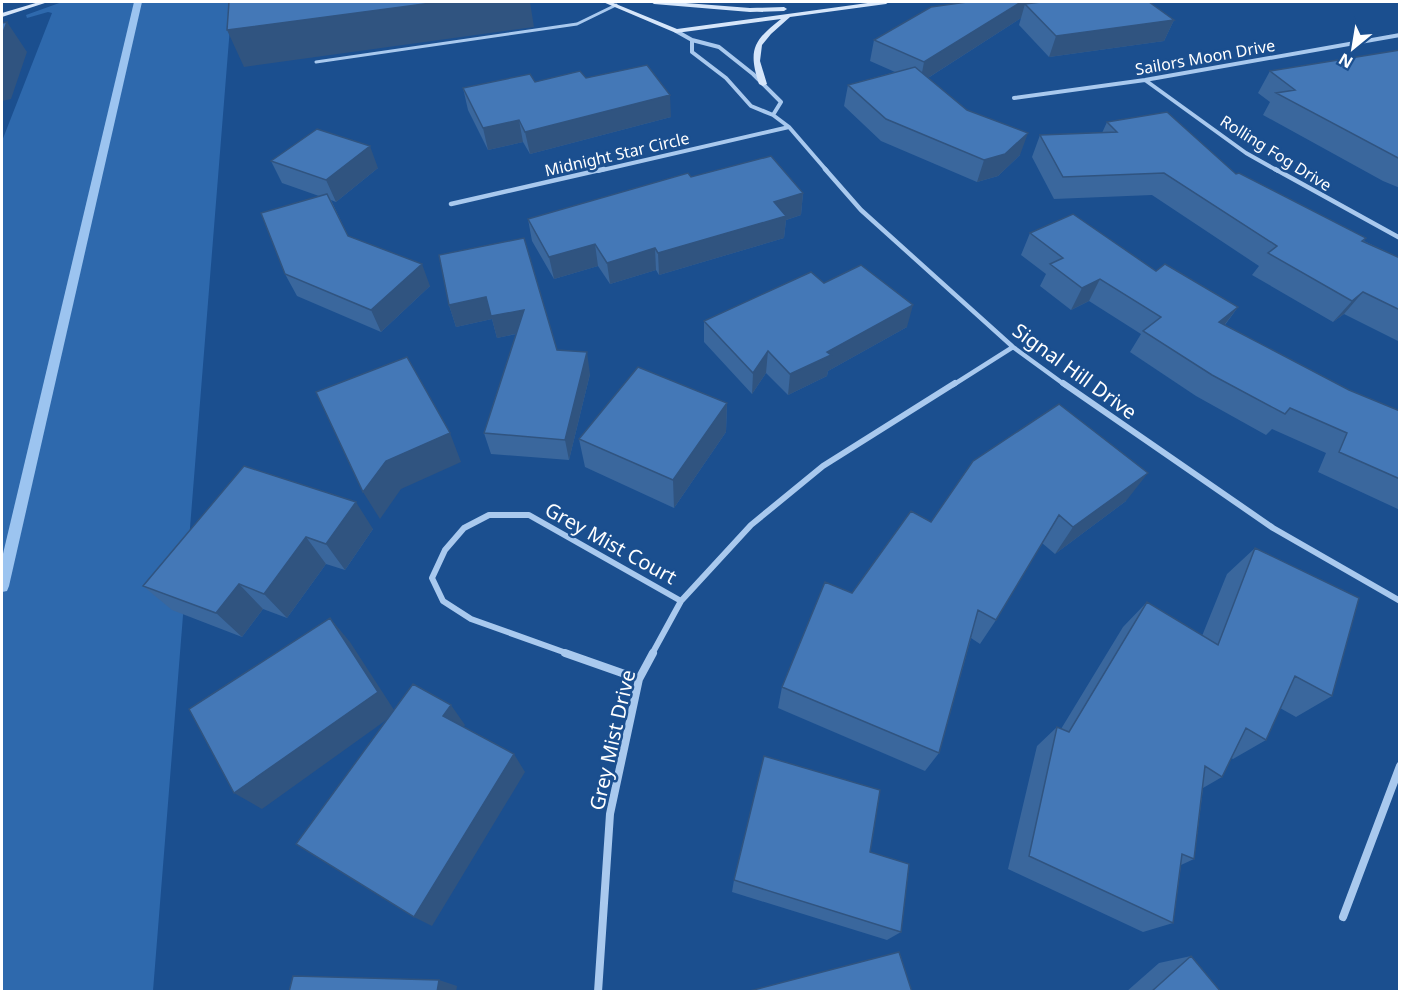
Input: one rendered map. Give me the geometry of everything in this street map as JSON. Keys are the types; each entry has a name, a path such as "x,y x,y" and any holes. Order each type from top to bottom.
{"street":[{"path":"2,15 45,2"},
{"path":"606,2 676,31 886,2"},
{"path":"654,2 750,10 836,9"},
{"path":"763,84 754,60 757,44 789,15"},
{"name":"Signal Hill Drive","path":"676,31 692,40 719,46 763,84 781,102 773,115"},
{"name":"Sailors Moon Drive","path":"1014,98 1145,80 1400,35"},
{"name":"Signal Hill Drive","path":"692,40 692,52 726,78 752,106 773,115 789,127 861,210 1013,347 1273,528 1400,601"},
{"name":"Rolling Fog Drive","path":"1145,80 1246,153 1400,238"},
{"name":"Midnight Star Circle","path":"451,204 789,127"},
{"name":"Grey Mist Drive","path":"598,992 610,814 639,679 681,601 751,525 823,466 1013,347"},
{"name":"Grey Mist Court","path":"639,679 471,619 444,601 432,578 445,550 464,528 489,515 529,515 681,601"},
{"path":"1343,917 1400,766"}],"lane":[{"path":"316,62 577,24 616,5"}],"shaded area":[{"path":"62,2 232,2 153,991 2,991 2,141 52,13 27,18 26,15"}],"building":[{"path":"229,2 439,2 227,30"},
{"path":"967,2 1021,2 924,62 874,40 931,7"},
{"path":"1149,2 1174,20 1056,36 1025,4"},
{"path":"7,22 2,35 2,23"},
{"path":"1400,50 1400,159 1276,93 1295,90 1270,71"},
{"path":"647,65 670,95 525,132 519,120 483,128 463,88 530,74 535,82 580,71 586,78"},
{"path":"915,67 967,110 1028,133 1005,154 984,160 886,119 848,85"},
{"path":"1167,112 1236,174 1239,173 1366,238 1362,241 1400,258 1400,310 1363,292 1352,301 1268,253 1277,246 1164,173 1063,177 1040,135 1117,132 1107,122"},
{"path":"317,129 370,146 326,180 271,161"},
{"path":"771,156 803,193 774,202 786,216 658,253 655,248 607,263 595,244 549,257 528,219 688,173 691,177"},
{"path":"327,194 348,236 422,264 371,310 285,274 261,213"},
{"path":"1073,214 1156,271 1165,264 1238,307 1219,322 1349,390 1400,411 1400,479 1339,452 1347,433 1290,408 1285,414 1212,375 1143,331 1161,317 1100,279 1082,288 1050,264 1063,258 1030,233"},
{"path":"524,238 557,350 587,352 565,440 484,433 524,310 491,316 486,297 449,305 439,255"},
{"path":"861,265 913,305 827,352 831,355 790,374 768,351 753,373 704,321 811,272 824,283"},
{"path":"407,357 450,433 386,461 363,492 316,392"},
{"path":"638,367 727,403 673,480 579,439"},
{"path":"1059,404 1148,473 1073,527 1059,515 996,620 978,610 939,753 782,687 825,582 852,593 911,511 931,522 973,461"},
{"path":"244,466 356,502 326,544 306,537 264,594 239,584 216,613 143,586"},
{"path":"1255,548 1359,598 1332,696 1295,676 1266,740 1246,728 1222,777 1205,766 1194,859 1182,854 1173,923 1029,856 1057,727 1069,732 1147,602 1218,645"},
{"path":"330,618 378,692 234,793 189,709"},
{"path":"413,684 451,705 443,716 514,754 414,917 296,844"},
{"path":"764,756 880,790 870,852 909,864 901,932 734,880"},
{"path":"899,952 912,992 746,992"},
{"path":"1191,956 1221,992 1151,992"},
{"path":"293,976 439,980 437,992 289,992"}],"waterway":[{"path":"2,586 138,2"}]}
